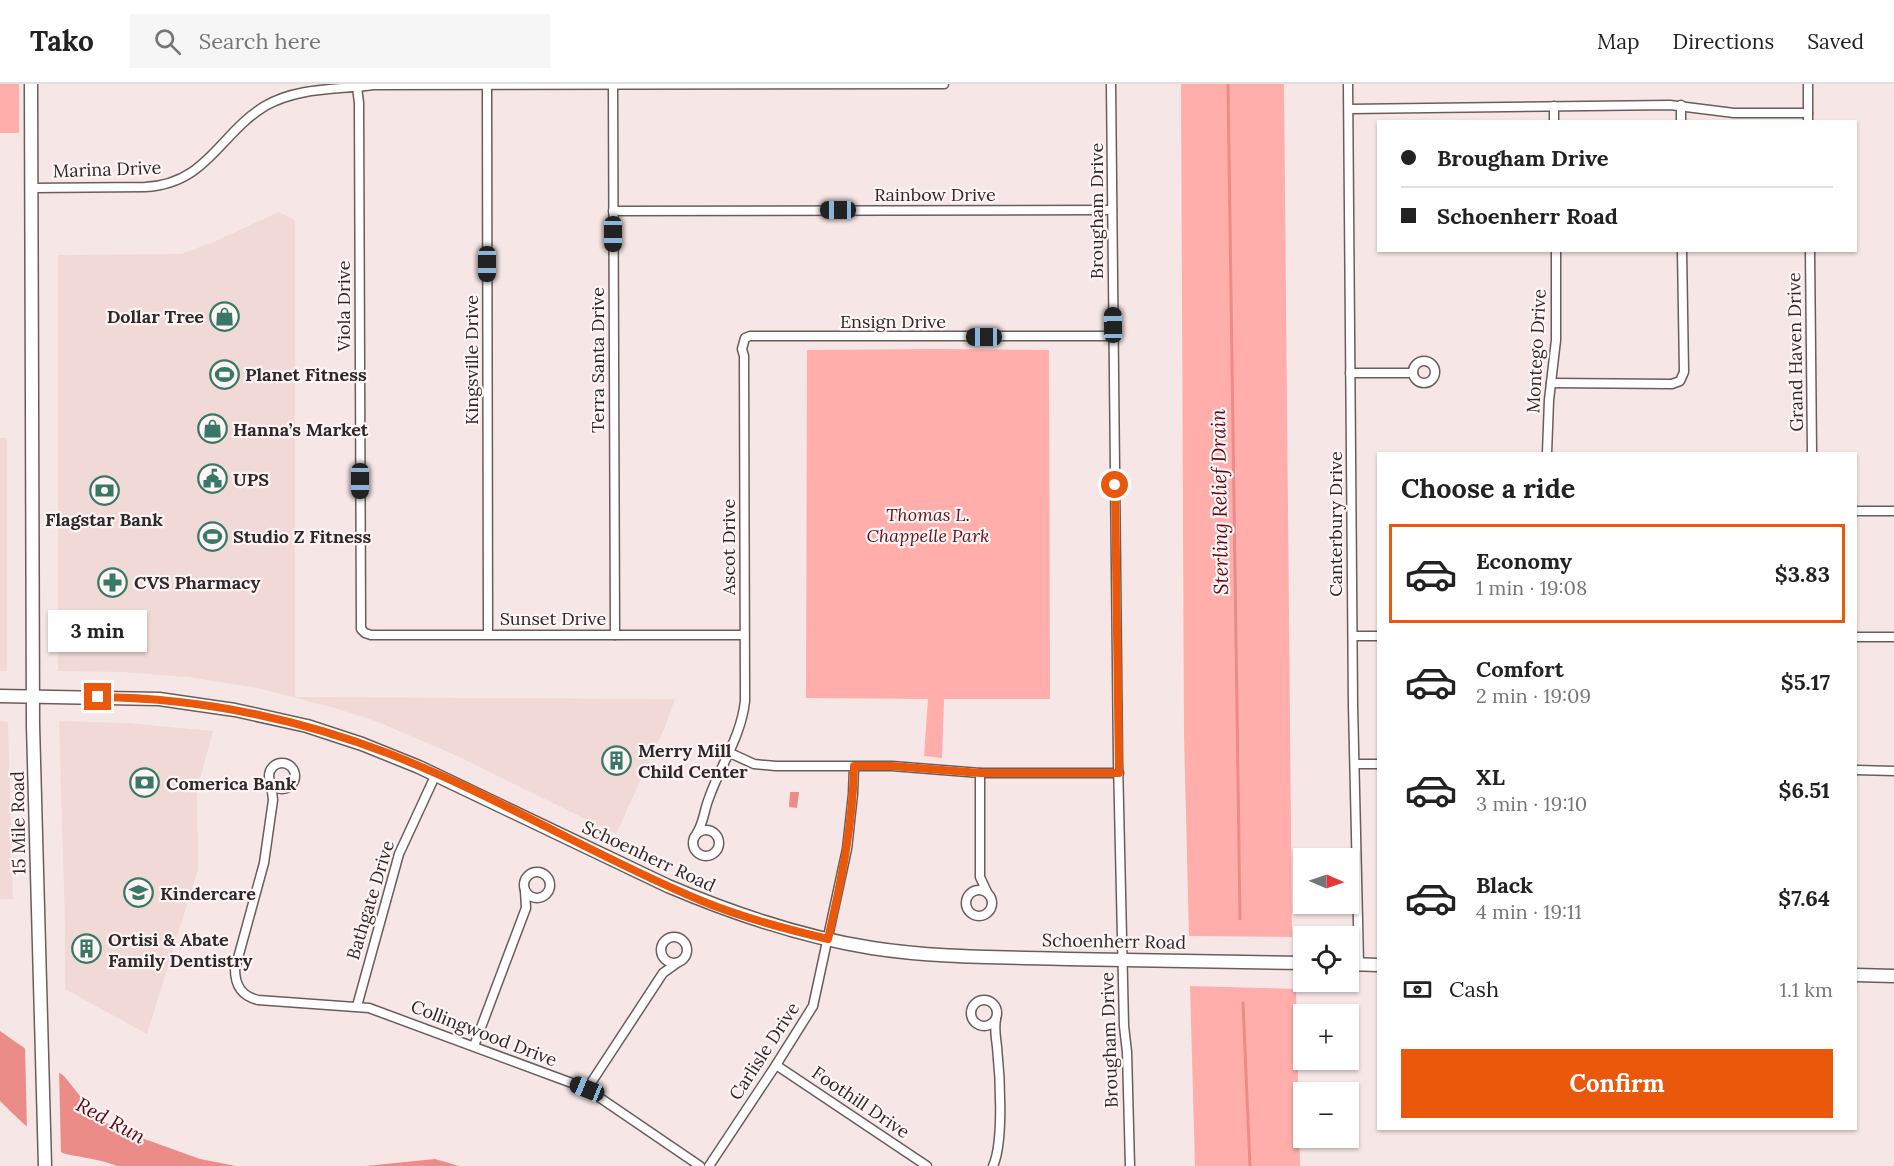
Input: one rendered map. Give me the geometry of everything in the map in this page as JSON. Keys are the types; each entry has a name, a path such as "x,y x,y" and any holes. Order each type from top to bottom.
{"main road":[{"name":"15 Mile Road","path":"31,84 33,697 45,1166"},
{"name":"Schoenherr Road","path":"0,696 159,699 260,714 336,735 436,774 703,902 769,924 828,939 924,954 1293,963"},
{"path":"1359,964 1377,965"},
{"path":"1857,975 1894,976"}],"street":[{"name":"Marina Drive","path":"31,188 162,186 177,181 198,168 243,123 263,107 281,98 307,91 373,85 944,84"},
{"name":"Brougham Drive","path":"1112,84 1113,336 1122,960 1130,1166"},
{"name":"Canterbury Drive","path":"1348,84 1355,764 1354,926"},
{"path":"1349,109 1681,105 1734,113 1808,117 1808,84"},
{"name":"Kingsville Drive","path":"487,85 488,634"},
{"name":"Terra Santa Drive","path":"613,85 615,635"},
{"name":"Viola Drive","path":"357,87 359,115 360,623 363,632"},
{"path":"1681,105 1681,120"},
{"path":"1554,106 1554,120"},
{"name":"Rainbow Drive","path":"613,211 1112,210"},
{"name":"Montego Drive","path":"1547,452 1556,340 1556,252"},
{"path":"1551,383 1672,384 1680,381 1683,372 1682,252"},
{"name":"Grand Haven Drive","path":"1810,252 1812,452"},
{"name":"Ensign Drive","path":"745,338 750,336 1113,336"},
{"name":"Ascot Drive","path":"697,833 704,817 708,798 730,753 743,717 745,701 744,356 742,349 745,338"},
{"path":"1350,373 1413,373"},
{"path":"1857,511 1894,511"},
{"name":"Sunset Drive","path":"363,632 371,635 744,635"},
{"path":"1353,636 1377,636"},
{"path":"1857,637 1894,638"},
{"path":"730,753 754,764 892,766 980,773 1119,773"},
{"path":"277,764 286,764 293,769 295,777 292,785 273,800 270,770 277,764"},
{"path":"1355,764 1377,764"},
{"name":"Carlisle Drive","path":"709,1166 813,1006 847,849 854,766"},
{"path":"1857,771 1894,771"},
{"path":"980,773 980,877 993,904 989,912 980,916 972,914 967,907 967,899 980,877"},
{"name":"Bathgate Drive","path":"357,1005 399,854 436,774"},
{"path":"271,783 277,789 285,789"},
{"name":"Collingwood Drive","path":"273,800 264,863 235,969 238,987 243,994 258,1000 357,1005 587,1089 700,1166"},
{"path":"704,817 709,830"},
{"path":"701,830 709,830 716,834 720,842 717,850 710,856 702,856 694,850 693,841 697,833 701,830"},
{"path":"474,1047 526,908 524,887 526,878 533,873 542,873 549,879 550,887 547,894 526,908"},
{"path":"972,892 980,890 987,892"},
{"path":"525,891 531,897 539,898"},
{"path":"587,1089 663,973 684,959 688,952 686,944 679,938 666,940 662,947 663,973"},
{"path":"663,956 669,962 677,963"},
{"path":"993,1166 1000,1136 995,1036 997,1011 993,1003 986,1000 977,1001 971,1008 971,1017 995,1036"},
{"path":"981,1026 990,1025 996,1019"},
{"name":"Foothill Drive","path":"776,1065 927,1166"}],"shaded area":[{"path":"279,212 295,220 295,697 675,699 616,834 455,755 378,722 335,708 258,688 188,677 123,672 58,671 58,255 181,254 216,241"},
{"path":"0,438 7,438 7,671 0,671"},
{"path":"0,721 8,722 13,899 0,899"},
{"path":"59,721 128,723 213,731 197,790 198,869 147,1034 65,989"},
{"path":"790,792 799,792 797,808 789,807"},
{"name":"Red Run","path":"0,1031 64,1076 92,1111 114,1128 200,1159 236,1166 117,1166 59,1151 32,1131 0,1101"},
{"path":"435,1159 459,1166 365,1166"}],"green space":[{"path":"0,84 19,84 19,133 0,133"},
{"path":"1181,84 1284,84 1292,937 1189,936 1184,735"},
{"name":"Thomas L. Chappelle Park","path":"807,350 1049,350 1050,699 944,699 942,758 924,756 928,699 806,698"},
{"path":"1190,986 1293,989 1293,992 1296,992 1296,1004 1293,1004 1293,1070 1298,1070 1298,1082 1293,1082 1293,1148 1300,1148 1300,1166 1195,1166"}],"pier":[{"path":"25,1046 59,1069 61,1155 27,1130"}],"waterway":[{"name":"Sterling Relief Drain","path":"1228,84 1240,919"},
{"name":"Sterling Relief Drain","path":"1243,1003 1250,1166"}],"place":[{"name":"Dollar Tree","path":"225,316"},
{"name":"Planet Fitness","path":"224,374"},
{"name":"Hanna’s Market","path":"212,429"},
{"name":"UPS","path":"212,479"},
{"name":"Flagstar Bank","path":"104,490"},
{"name":"Studio Z Fitness","path":"212,536"},
{"name":"CVS Pharmacy","path":"113,582"},
{"name":"Merry Mill Child Center","path":"617,760"},
{"name":"Comerica Bank","path":"145,783"},
{"name":"Kindercare","path":"139,893"},
{"name":"Ortisi & Abate Family Dentistry","path":"87,949"}],"route":[{"path":"98,697 159,699 210,706 275,718 336,735 391,755 464,787 703,902 769,924 828,939 852,816 854,766 892,766 980,773 1119,773 1115,485"}]}
